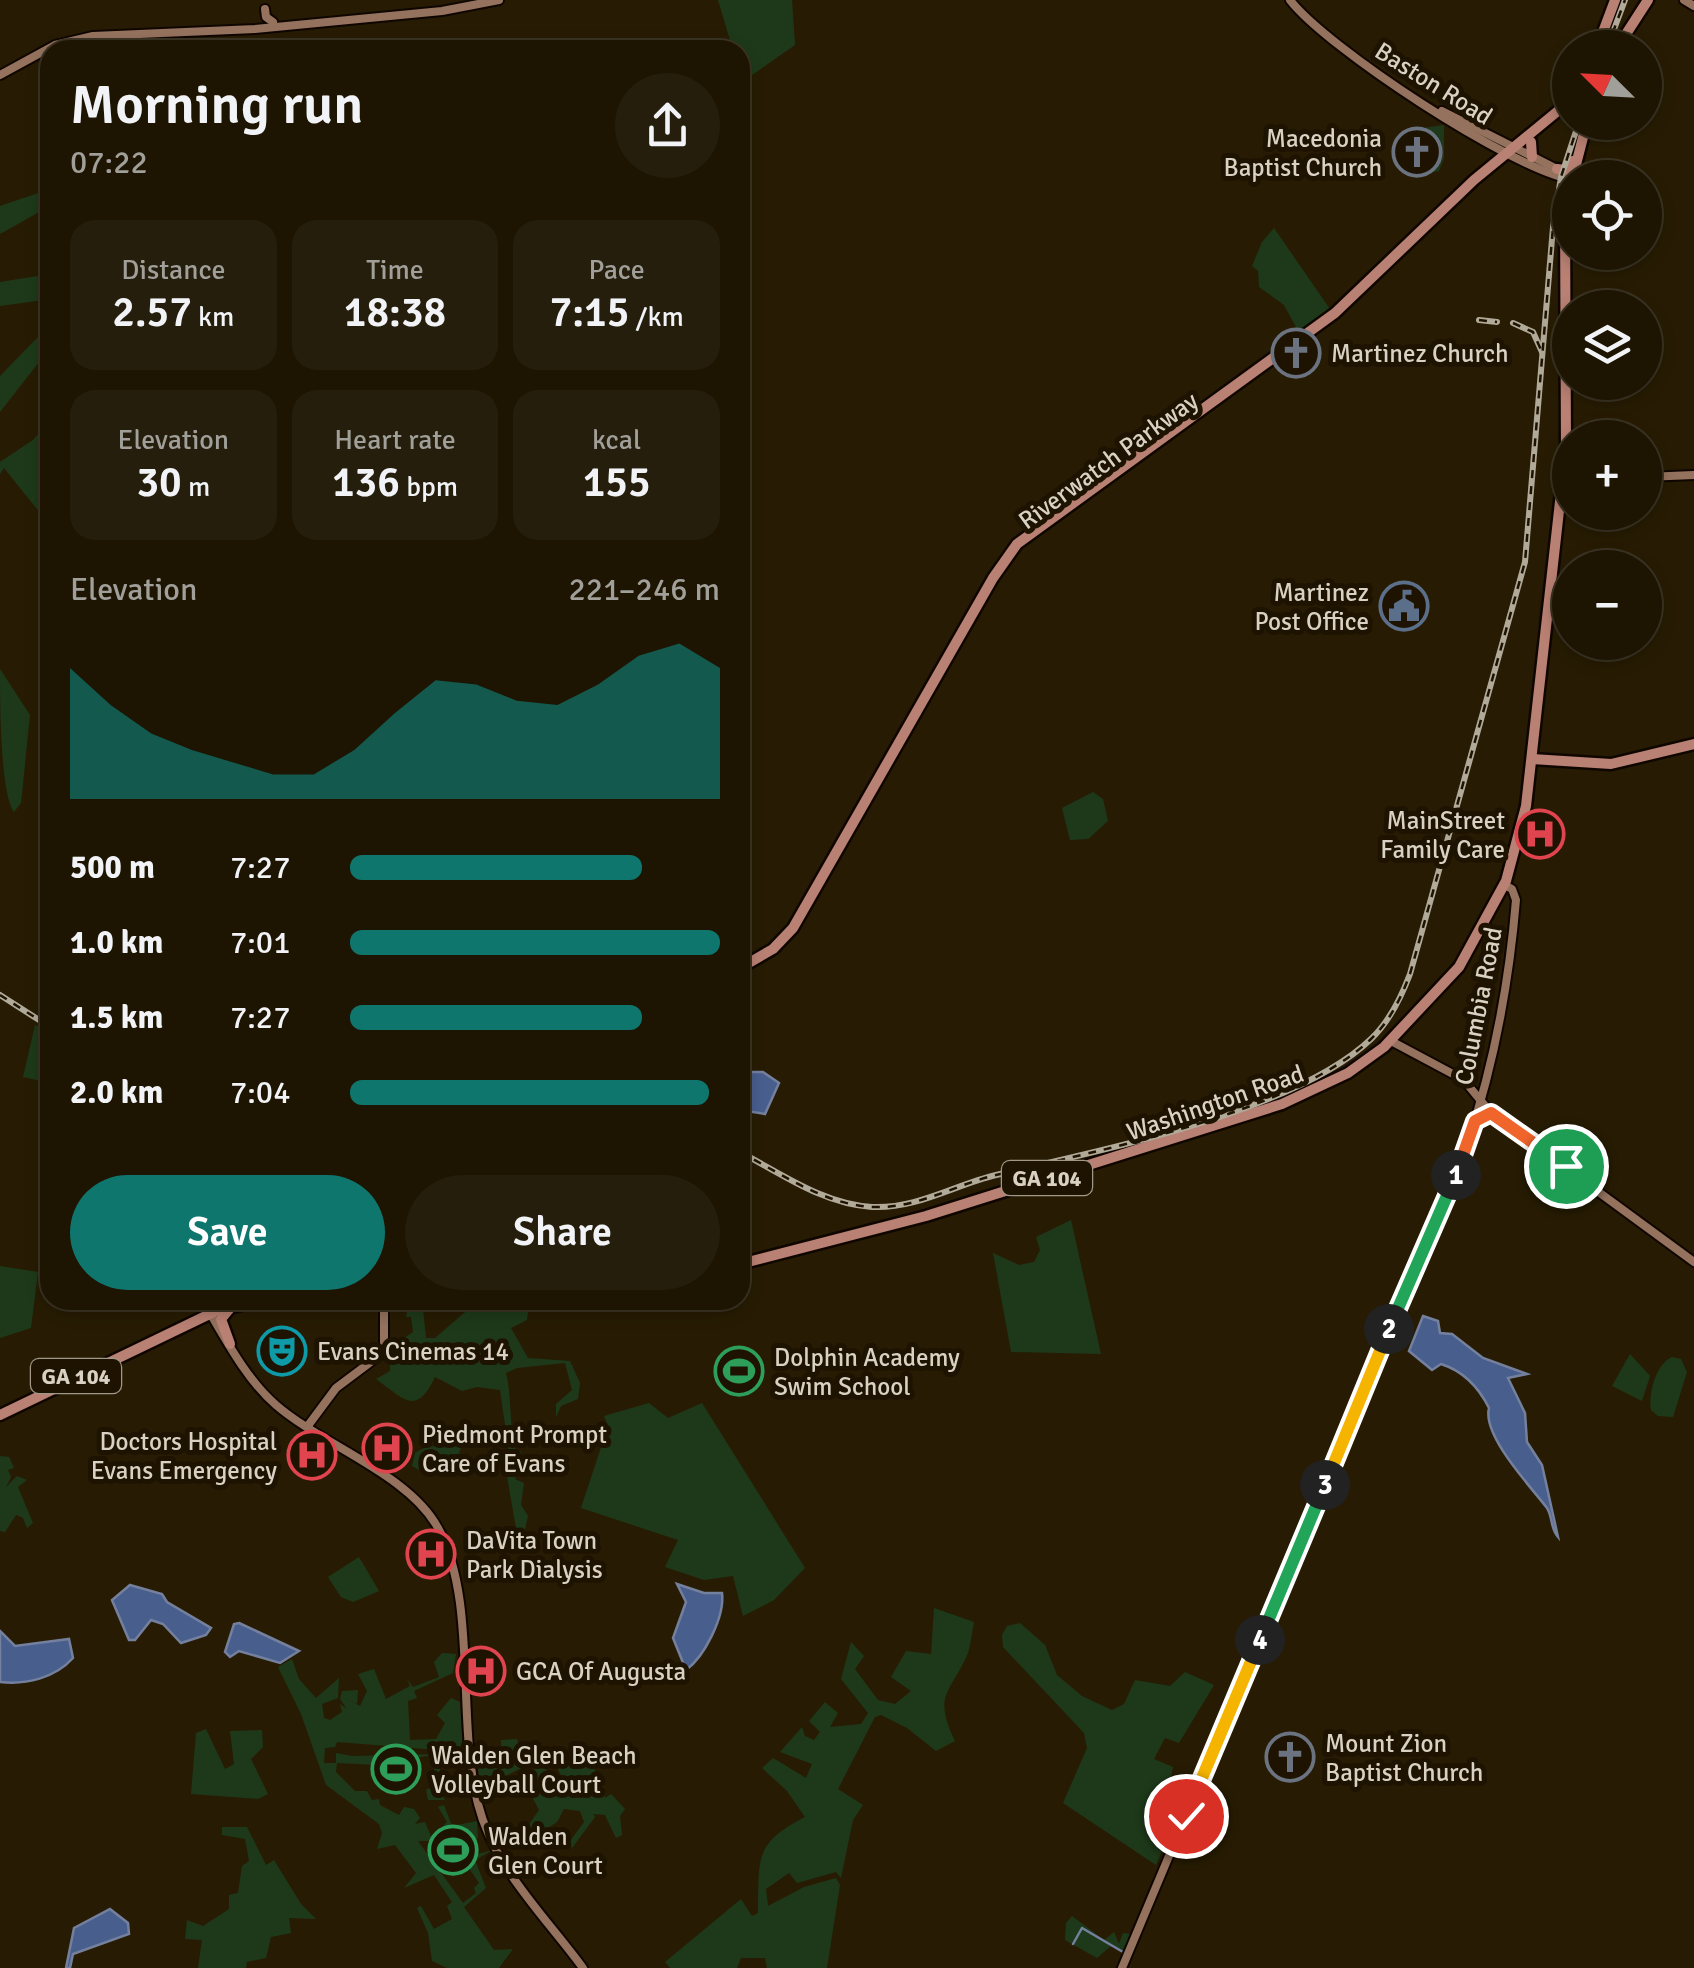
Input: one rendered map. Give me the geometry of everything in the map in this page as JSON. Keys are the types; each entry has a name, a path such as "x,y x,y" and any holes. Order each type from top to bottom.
{"main road":[{"path":"150,36 483,0"},
{"path":"72,40 442,11 498,0"},
{"name":"Baston Road","path":"1290,0 1322,34 1412,95 1496,146 1552,170"},
{"path":"1606,30 1617,0"},
{"path":"1629,30 1648,0"},
{"path":"1684,0 1694,6"},
{"path":"265,9 266,17 273,22"},
{"path":"236,30 250,38"},
{"path":"0,74 40,53"},
{"path":"1412,95 1552,169"},
{"name":"Riverwatch Parkway","path":"750,965 781,948 803,920 1000,575 1026,541 1348,308 1469,191 1552,122"},
{"name":"Riverwatch Parkway","path":"750,964 778,946 799,919 1017,544 1335,313 1499,160 1531,142 1552,123"},
{"path":"1531,142 1532,157"},
{"path":"1496,146 1501,150 1499,160"},
{"path":"1662,477 1694,475"},
{"name":"Washington Road","path":"750,1261 926,1216 1282,1104 1348,1073 1390,1041 1459,967 1504,885 1522,826 1530,775 1560,530"},
{"path":"1533,754 1546,760 1602,764 1612,772 1627,759 1694,744"},
{"path":"1530,775 1546,760"},
{"name":"Columbia Road","path":"1122,1968 1475,1121 1505,996 1515,895 1504,885"},
{"path":"1390,1041 1464,1079 1479,1100"},
{"path":"1464,1079 1491,1113 1694,1262"},
{"path":"1472,1089 1486,1084"},
{"path":"1475,1121 1491,1113"},
{"name":"GA 104","path":"0,1415 225,1310"},
{"path":"229,1310 221,1319 230,1344"},
{"path":"307,1426 336,1388 384,1352 384,1310"},
{"path":"213,1318 272,1402 420,1505 437,1526 456,1580 472,1776 482,1818 517,1885 583,1968"},
{"path":"242,1380 243,1365"}],"green space":[{"path":"718,0 792,0 795,45 750,76 750,40 730,40"},
{"path":"1444,125 1444,158 1439,171 1426,173 1415,129"},
{"path":"40,192 40,212 0,234 0,206"},
{"path":"1274,228 1332,312 1301,336 1284,305 1259,287 1258,271 1252,266 1262,242"},
{"path":"40,276 40,301 0,306 0,282"},
{"path":"40,334 40,361 0,412 0,376"},
{"path":"40,432 40,513 4,468 0,474 0,462"},
{"path":"0,669 30,715 21,803 14,812 3,767"},
{"path":"1093,792 1103,799 1108,821 1088,839 1070,840 1062,808"},
{"path":"35,1025 40,1027 40,1081 23,1077"},
{"path":"1071,1220 1101,1354 1011,1352 993,1253 1019,1265 1034,1262 1040,1250 1036,1237"},
{"path":"0,1266 38,1272 31,1328 0,1338"},
{"path":"407,1310 423,1310 426,1338 435,1338 467,1310 526,1310 527,1320 511,1328 528,1358 570,1361 580,1383 578,1399 561,1406 556,1417 556,1404 572,1390 565,1363 517,1368 506,1373 514,1445 517,1452 521,1451 515,1479 524,1483 521,1505 528,1516 524,1534 517,1534 504,1459 509,1452 500,1390 477,1387 462,1391 435,1377 422,1397 409,1400 376,1379 390,1371 391,1347 413,1332 411,1317 406,1317"},
{"path":"1630,1354 1650,1376 1642,1401 1612,1386"},
{"path":"1672,1357 1681,1359 1687,1372 1673,1417 1658,1416 1651,1410 1652,1388 1658,1372"},
{"path":"649,1403 668,1418 702,1403 805,1568 774,1600 743,1616 733,1576 704,1580 665,1567 678,1540 581,1508 608,1426 604,1416"},
{"path":"462,1443 455,1460 437,1473 430,1476 412,1466 415,1453 421,1450"},
{"path":"0,1456 9,1457 14,1468 8,1470 11,1477 6,1487 17,1476 27,1480 18,1487 33,1523 27,1528 23,1518 16,1515 5,1532 0,1531"},
{"path":"359,1557 379,1591 353,1602 341,1597 328,1577"},
{"path":"934,1608 974,1622 968,1653 946,1694 945,1713 955,1741 936,1751 907,1728 881,1715 875,1717 838,1789 863,1805 853,1820 841,1878 836,1872 797,1883 789,1873 766,1889 768,1906 804,1887 836,1878 840,1885 827,1968 767,1968 765,1958 741,1958 737,1968 670,1968 665,1962 741,1899 752,1916 758,1913 763,1854 776,1835 805,1817 787,1791 762,1768 773,1758 806,1778 812,1764 780,1752 802,1727 805,1736 814,1740 820,1732 809,1721 825,1702 838,1713 830,1727 861,1724 868,1713 841,1679 851,1642 864,1656 855,1669 878,1700 895,1704 911,1691 891,1677 906,1651 931,1654"},
{"path":"1020,1623 1045,1645 1057,1675 1082,1696 1112,1710 1124,1704 1135,1680 1170,1686 1185,1672 1214,1685 1179,1743 1165,1738 1154,1759 1173,1767 1169,1787 1187,1793 1156,1865 1063,1803 1087,1748 1084,1733 1003,1647 1002,1635 1007,1626"},
{"path":"442,1653 456,1654 453,1673 414,1691 417,1698 408,1701 410,1740 436,1739 445,1723 437,1715 451,1698 460,1702 463,1752 337,1742 335,1747 325,1748 324,1763 336,1763 336,1753 440,1754 440,1791 445,1800 428,1800 426,1790 434,1786 434,1764 428,1759 432,1760 432,1755 379,1765 337,1763 336,1772 355,1791 367,1791 372,1800 379,1799 380,1805 399,1815 404,1807 414,1809 420,1818 415,1824 425,1822 433,1841 418,1841 463,1903 476,1893 474,1888 479,1883 460,1855 453,1857 447,1835 440,1829 447,1822 438,1807 444,1805 452,1826 477,1821 478,1838 469,1843 475,1855 493,1850 475,1860 486,1888 464,1907 494,1950 513,1949 499,1968 447,1968 432,1961 428,1933 417,1908 421,1906 434,1929 452,1919 447,1906 452,1902 434,1875 404,1888 416,1873 395,1845 377,1849 382,1833 379,1824 326,1785 301,1714 278,1667 292,1659 299,1679 316,1698 339,1678 338,1698 322,1704 324,1718 330,1720 342,1712 340,1704 347,1709 340,1699 342,1691 358,1690 357,1704 343,1697 360,1706 367,1691 358,1674 374,1669 386,1699 410,1686 407,1679 413,1687 439,1677 434,1662"},
{"path":"206,1729 225,1769 234,1764 230,1731 262,1730 263,1747 251,1759 268,1794 258,1799 191,1794 196,1733"},
{"path":"517,1739 522,1756 534,1755 535,1761 480,1789 477,1755 501,1752 501,1740"},
{"path":"586,1743 598,1780 603,1781 605,1798 611,1794 625,1809 620,1816 622,1835 616,1838 605,1815 593,1814 595,1817 572,1848 568,1844 584,1822 580,1811 564,1809 557,1822 542,1832 536,1826 531,1830 528,1826 539,1810 521,1775 543,1765 559,1786 564,1782 558,1769 574,1763"},
{"path":"222,1827 247,1827 266,1865 274,1860 301,1904 316,1919 289,1918 291,1933 271,1937 266,1958 247,1962 246,1968 198,1968 202,1940 185,1939 187,1920 203,1926 229,1909 229,1895 238,1893 242,1866 249,1861 245,1839 222,1835"},
{"path":"1072,1916 1104,1940 1114,1932 1119,1944 1123,1933 1130,1934 1123,1952 1111,1946 1097,1958 1065,1940 1066,1923"}],"water":[{"path":"750,1072 763,1072 779,1083 765,1114 750,1112"},
{"path":"1423,1316 1438,1321 1440,1333 1452,1334 1483,1358 1527,1374 1508,1378 1525,1413 1527,1442 1542,1465 1558,1537 1547,1508 1500,1447 1489,1420 1489,1408 1475,1387 1449,1367 1441,1364 1432,1370 1409,1351"},
{"path":"677,1584 704,1593 722,1593 712,1636 686,1670 673,1638 686,1602"},
{"path":"130,1585 162,1594 167,1602 211,1628 206,1635 181,1643 163,1624 151,1620 135,1640 129,1640 112,1600"},
{"path":"234,1624 299,1651 280,1663 239,1651 230,1657 225,1652"},
{"path":"0,1631 15,1646 69,1639 73,1658 40,1679 0,1682"},
{"path":"110,1909 128,1923 129,1934 73,1954 70,1968 66,1968 74,1928"}],"waterway":[{"path":"1073,1944 1082,1928 1123,1952"}],"railway":[{"path":"1614,30 1625,0"},
{"path":"750,1158 803,1187 837,1200 872,1207 904,1204 980,1179 1140,1140 1246,1108 1337,1065 1384,1025 1410,974 1525,562 1553,227 1561,177 1573,140"},
{"path":"1479,320 1497,322"},
{"path":"1513,323 1533,332 1542,352"},
{"path":"0,995 40,1021"}],"place":[{"name":"Macedonia Baptist Church","path":"1417,152"},
{"name":"Martinez Church","path":"1296,353"},
{"name":"Martinez Post Office","path":"1404,606"},
{"name":"MainStreet Family Care","path":"1540,834"},
{"name":"Evans Cinemas 14","path":"282,1351"},
{"name":"Dolphin Academy Swim School","path":"739,1371"},
{"name":"Piedmont Prompt Care of Evans","path":"387,1448"},
{"name":"Doctors Hospital Evans Emergency","path":"312,1455"},
{"name":"DaVita Town Park Dialysis","path":"431,1554"},
{"name":"GCA Of Augusta","path":"481,1671"},
{"name":"Mount Zion Baptist Church","path":"1290,1757"},
{"name":"Walden Glen Beach Volleyball Court","path":"396,1769"},
{"name":"Walden Glen Court","path":"453,1850"}],"route":[{"path":"1186,1816 1460,1165 1475,1121 1491,1113 1566,1166"}]}
